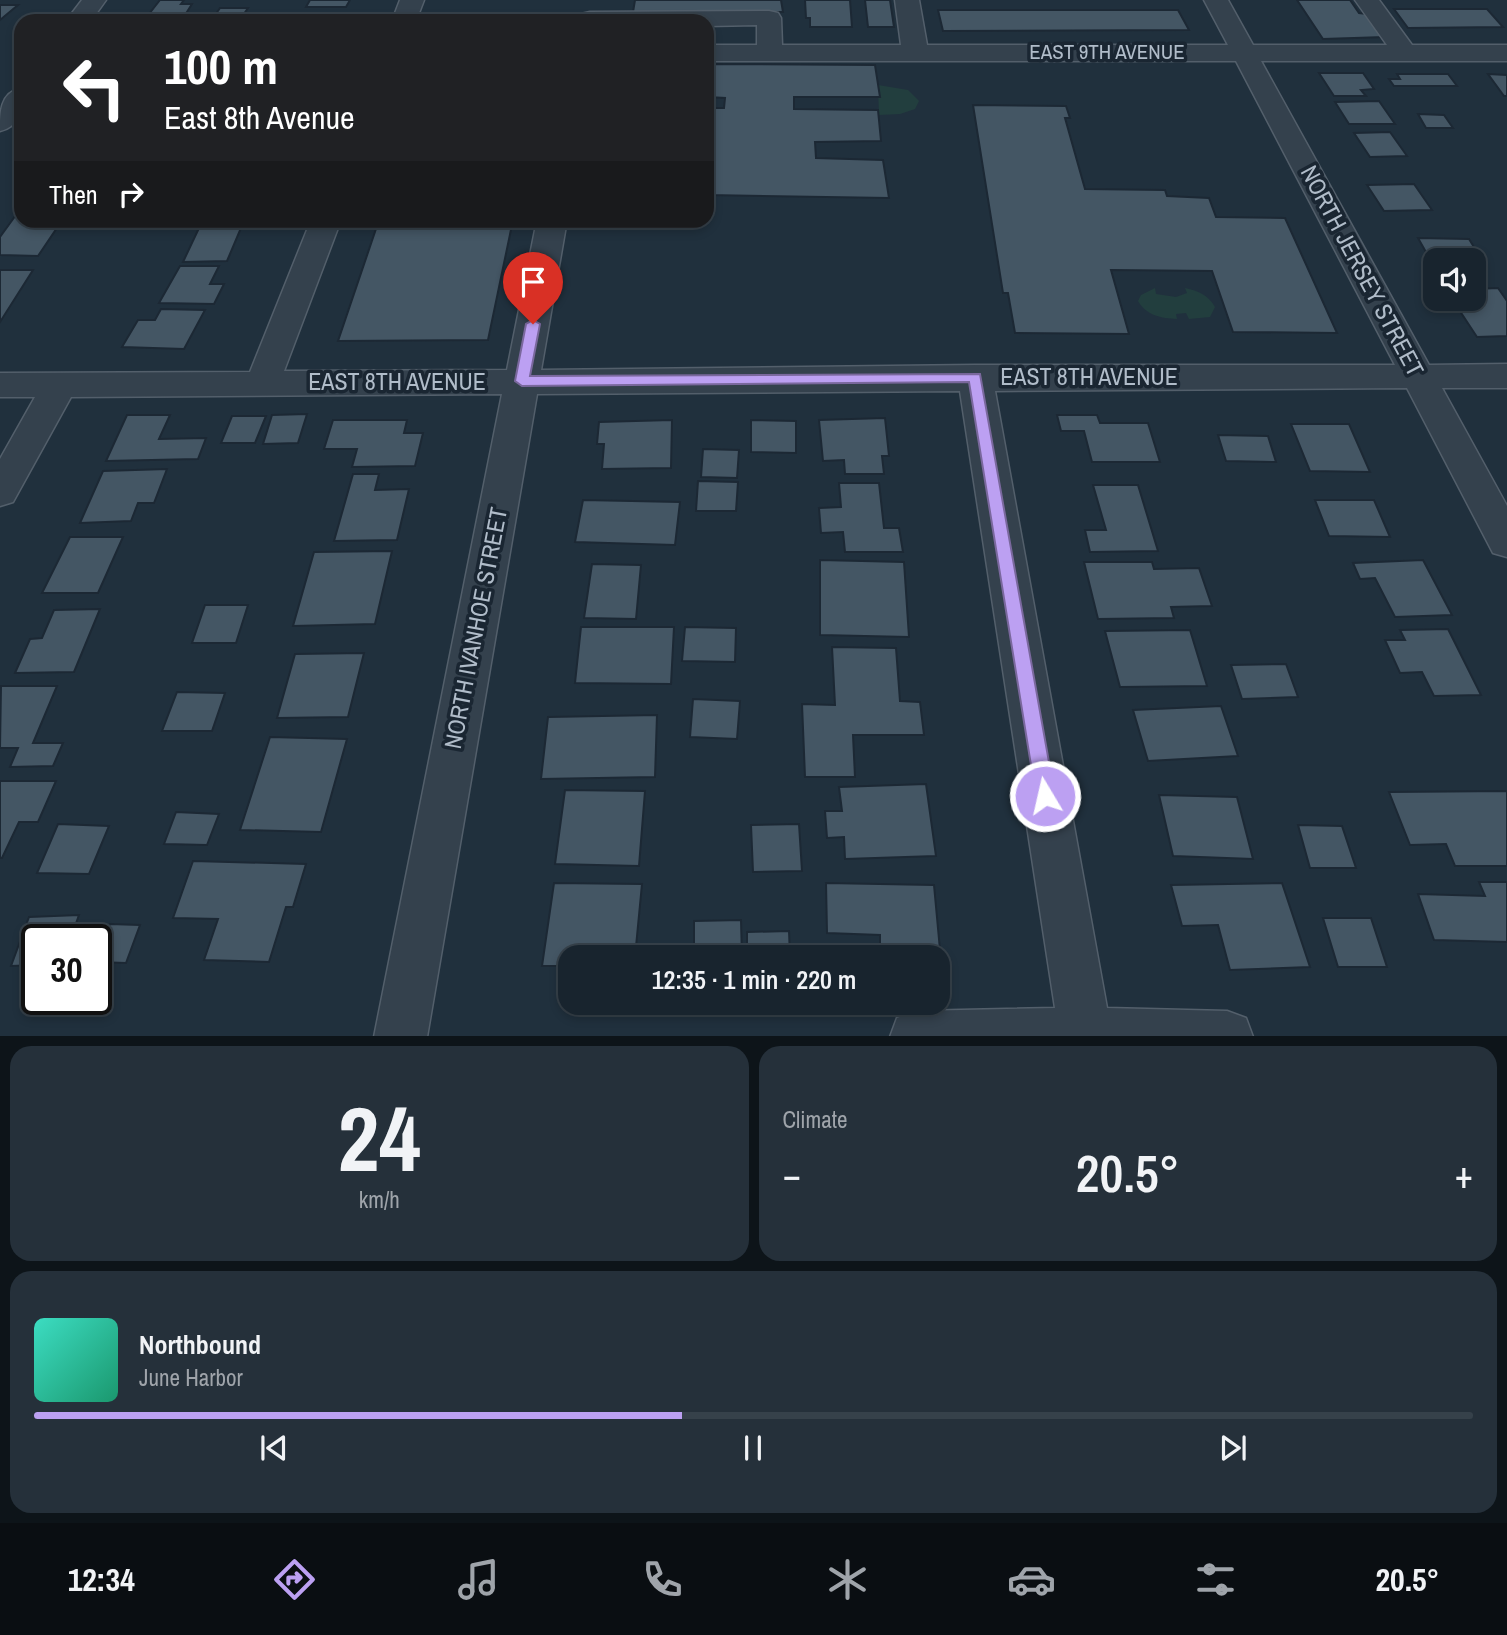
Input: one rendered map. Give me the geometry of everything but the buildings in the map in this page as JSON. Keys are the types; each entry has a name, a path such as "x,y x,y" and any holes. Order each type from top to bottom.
{"street":[{"path":"83,14 94,0"},
{"path":"907,0 915,52"},
{"name":"NORTH JERSEY STREET","path":"1216,0 1507,542"},
{"path":"1367,0 1404,52"},
{"path":"591,13 621,14"},
{"path":"714,17 769,19 770,53"},
{"name":"EAST 9TH AVENUE","path":"714,53 1507,52"},
{"path":"0,123 14,105"},
{"path":"262,384 323,228"},
{"name":"NORTH IVANHOE STREET","path":"400,1036 551,228"},
{"name":"EAST 8TH AVENUE","path":"0,385 975,377 1507,376"},
{"path":"975,377 1086,1035"},
{"path":"0,492 60,384"},
{"path":"1001,1036 1156,1036"}],"green space":[{"path":"878,85 908,90 919,101 915,109 900,114 879,115"},
{"path":"1155,288 1156,294 1176,297 1187,293 1185,288 1195,291 1206,297 1215,307 1210,317 1189,319 1186,313 1176,314 1177,319 1155,315 1138,301 1141,295"}],"route":[{"path":"533,324 522,381 975,377 1045,796"}]}
